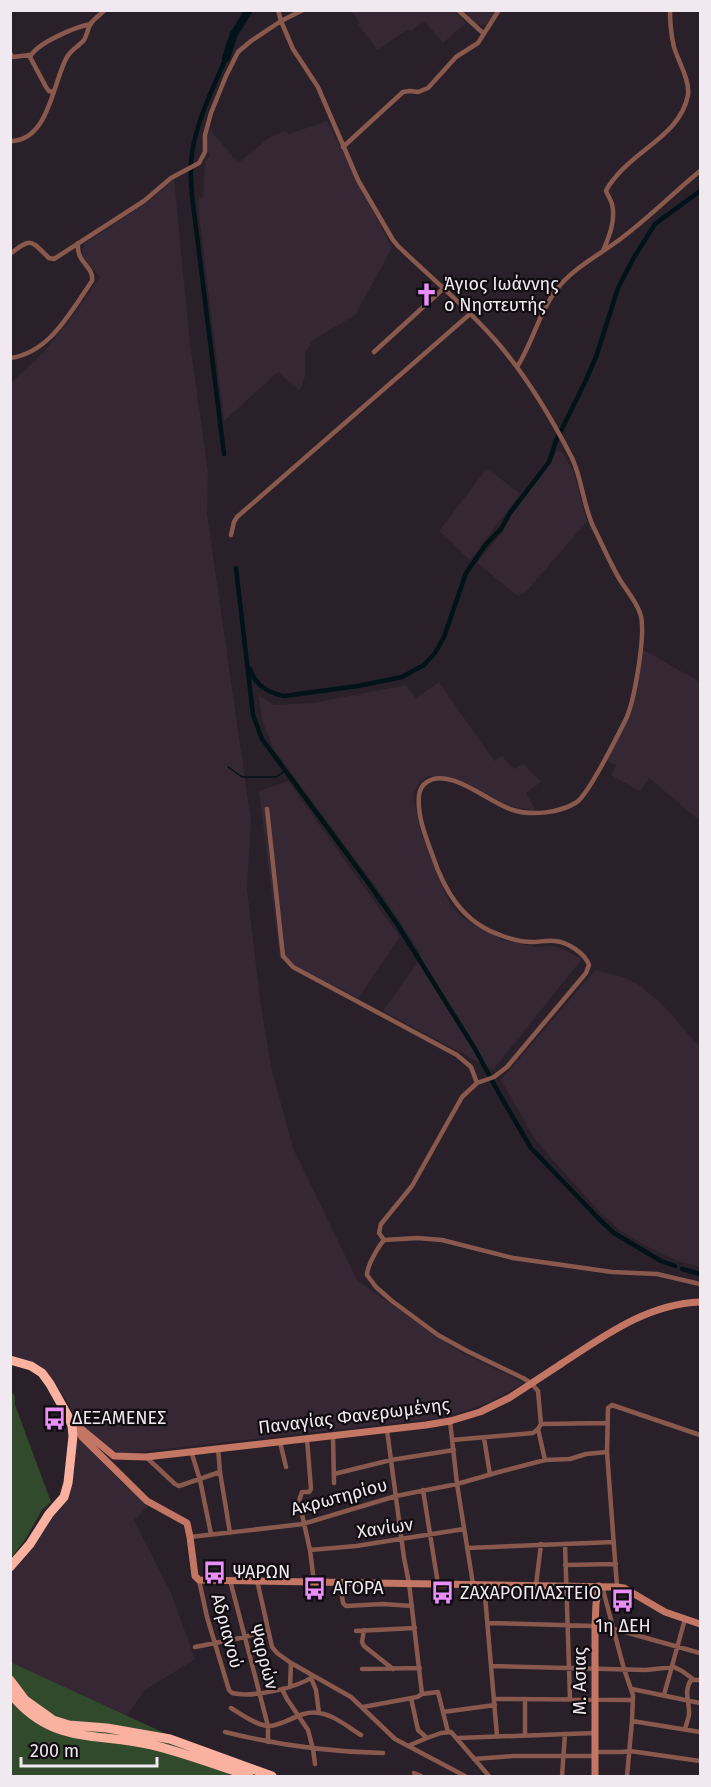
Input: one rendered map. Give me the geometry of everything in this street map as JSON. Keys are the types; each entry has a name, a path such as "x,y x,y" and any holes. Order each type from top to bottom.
{"highway":[{"path":"10,1360 31,1366 42,1373 69,1418 73,1436 67,1490 64,1497 10,1567"},
{"path":"10,1680 25,1700 53,1720 69,1725 107,1728 170,1739 272,1776"},
{"path":"10,1694 33,1716 57,1730 152,1745 249,1776"}],"street":[{"path":"10,141 20,140 35,130 47,111 67,58 84,40 91,24 105,10"},
{"path":"278,10 280,21 293,49 318,87 358,180 393,240 496,341 517,367 558,431 573,461 591,522 616,573 641,614 643,631 628,715 584,794 577,802 535,813 512,810 462,783 444,779 431,779 419,791 421,818 434,861 444,886 461,910 480,925 500,935 524,941 560,942 586,957 590,965 549,1019 539,1027 507,1066 489,1080 477,1083 462,1097 412,1186 381,1224 378,1233 384,1240"},
{"path":"10,254 29,242 35,244 53,259 149,198 165,182 199,163 205,152 211,113 238,52 280,21 303,10"},
{"path":"458,10 484,34"},
{"path":"343,147 403,92 426,90 453,60 474,46 499,10"},
{"path":"603,251 614,212 612,201 606,191 608,186 627,164 670,128 686,102 688,93 670,26 670,10"},
{"path":"10,53 13,57 30,55 76,27 91,24"},
{"path":"30,55 46,87 53,92"},
{"path":"517,367 528,350 539,320 557,288 571,274 620,239 700,171"},
{"path":"10,358 28,353 47,341 92,281 92,272 81,261 78,254 78,242"},
{"path":"374,351 444,288"},
{"path":"231,535 237,517 470,314"},
{"path":"267,809 285,960 301,971 457,1055 471,1067 477,1083"},
{"path":"545,1460 538,1391 531,1383 438,1335 392,1301 366,1275 378,1246 384,1240 417,1238 442,1240 513,1258 612,1272 657,1274 700,1284"},
{"name":"Παναγίας Φανερωμένης","path":"69,1418 114,1456 146,1456 450,1421 480,1412 509,1398 626,1322 663,1308 688,1302 700,1302"},
{"path":"617,1587 607,1452 608,1408 612,1405 700,1435"},
{"path":"450,1421 457,1484 473,1584"},
{"path":"452,1440 533,1433 540,1426 608,1423"},
{"path":"80,1428 82,1437 147,1501 187,1522 195,1576 199,1580 617,1587 624,1588 665,1612 700,1624"},
{"path":"387,1430 401,1538 410,1583 422,1694"},
{"path":"333,1436 334,1483"},
{"path":"307,1438 310,1489 309,1492 300,1494 299,1501 310,1550 314,1582"},
{"path":"484,1438 490,1475"},
{"path":"280,1442 286,1467"},
{"path":"218,1448 230,1533"},
{"path":"334,1474 391,1460 453,1450"},
{"path":"191,1451 200,1480 211,1534"},
{"name":"Ακρωτηρίου","path":"190,1537 303,1524 396,1496 457,1484 545,1460 570,1459 586,1454 607,1452"},
{"path":"146,1456 175,1484 183,1485 220,1472"},
{"path":"423,1490 438,1584"},
{"name":"Χανίων","path":"310,1550 356,1546 464,1529"},
{"path":"468,1548 614,1542"},
{"path":"536,1585 541,1544"},
{"path":"565,1544 570,1699"},
{"path":"565,1565 616,1564"},
{"name":"Αδριανού","path":"199,1580 207,1617 229,1690 236,1694 260,1693"},
{"name":"Ψαρρών","path":"230,1580 268,1726 268,1742"},
{"path":"257,1580 272,1647 277,1653 313,1677 351,1697 390,1736 465,1776"},
{"path":"340,1582 342,1603 345,1606 383,1604 412,1606"},
{"path":"484,1584 497,1736"},
{"path":"600,1586 632,1689 632,1721 627,1776"},
{"name":"Μ. Ασιας","path":"595,1776 595,1626 600,1586"},
{"path":"664,1695 685,1619"},
{"path":"488,1623 613,1627 700,1653"},
{"path":"356,1631 415,1628"},
{"path":"195,1647 268,1630"},
{"path":"364,1630 362,1642 364,1646 393,1669"},
{"path":"290,1686 291,1663"},
{"path":"492,1666 594,1669 674,1667 693,1679 700,1680"},
{"path":"362,1669 420,1668"},
{"path":"260,1693 282,1689 313,1677"},
{"path":"313,1677 319,1713"},
{"path":"685,1730 689,1713 687,1686 693,1679"},
{"path":"282,1689 308,1730 315,1764"},
{"path":"632,1689 700,1703"},
{"path":"363,1707 438,1692 448,1732 458,1738 489,1776"},
{"path":"411,1698 418,1730 426,1738"},
{"path":"525,1700 525,1735"},
{"path":"443,1712 495,1702 525,1700 633,1700"},
{"path":"231,1707 258,1723 268,1726 298,1715 319,1713 336,1719 361,1735"},
{"path":"632,1721 700,1732"},
{"path":"225,1732 313,1749 383,1753"},
{"path":"408,1746 448,1732"},
{"path":"458,1738 595,1733"},
{"path":"562,1776 566,1734"},
{"path":"474,1759 630,1751 700,1761"},
{"path":"414,1773 421,1776"}],"shaded area":[{"path":"352,11 454,11 466,23 443,43 424,21 377,50 358,24 360,23"},
{"path":"461,11 497,11 483,26 475,23"},
{"path":"327,121 392,248 355,315 313,340 305,353 305,376 300,391 278,372 224,421 199,215 199,198 203,197 205,162 210,155 206,148 209,128 238,163 269,138 284,131 289,134"},
{"path":"174,179 190,343 208,472 207,514 251,821 247,888 260,1000 271,1067 293,1148 357,1280 455,1349 524,1383 492,1401 440,1418 121,1454 106,1448 83,1426 47,1372 39,1365 11,1355 11,383 43,353 100,277 83,258 82,251 85,243 148,202"},
{"path":"557,451 562,452 574,472 587,521 526,592 518,596 477,563 504,530 503,526 510,515"},
{"path":"487,468 520,494 470,560 439,531"},
{"path":"642,649 700,682 700,821 649,778 640,791 611,775 616,765 606,761 627,721"},
{"path":"439,682 494,761 502,756 514,769 524,764 541,782 526,793 536,811 509,806 468,784 448,777 429,776 419,782 413,795 420,830 446,896 463,918 502,940 537,947 561,948 582,959 493,1070 383,1011 421,957 384,898 274,750 263,723 258,695 274,705 313,703 406,685 416,698"},
{"path":"288,781 400,937 358,998 280,958 259,791"},
{"path":"595,970 623,977 641,986 664,1006 700,1045 700,1267 677,1261 618,1229 536,1141 501,1080"},
{"path":"76,1436 127,1487 149,1505 134,1520 171,1593 195,1659 144,1691 121,1724 11,1672 11,1572 65,1498"}],"green space":[{"path":"11,1391 15,1396 15,1405 51,1502 42,1510 25,1540 11,1558"},
{"path":"10,1662 236,1766 269,1776 11,1776"}],"waterway":[{"path":"226,58 234,34 249,10"},
{"path":"224,454 191,175 192,153 198,128 226,58"},
{"path":"250,669 255,680 263,687 284,696 358,686 402,677 424,665 435,653 444,637 466,573 549,462 556,441 596,357 618,288 633,259 655,224 700,191"},
{"path":"236,568 253,715 262,739 397,924 475,1049 531,1148 614,1233 661,1261 675,1266"},
{"path":"228,767 242,777 276,777 285,771"},
{"path":"682,1269 700,1274"}],"place":[{"name":"Άγιος Ιωάννης ο Νηστευτής","path":"426,294"},
{"name":"ΔΕΞΑΜΕΝΕΣ","path":"54,1418"},
{"name":"ΨΑΡΩΝ","path":"215,1572"},
{"name":"ΑΓΟΡΑ","path":"315,1588"},
{"name":"ΖΑΧΑΡΟΠΛΑΣΤΕΙΟ","path":"442,1593"},
{"name":"1η ΔΕΗ","path":"623,1600"}]}
